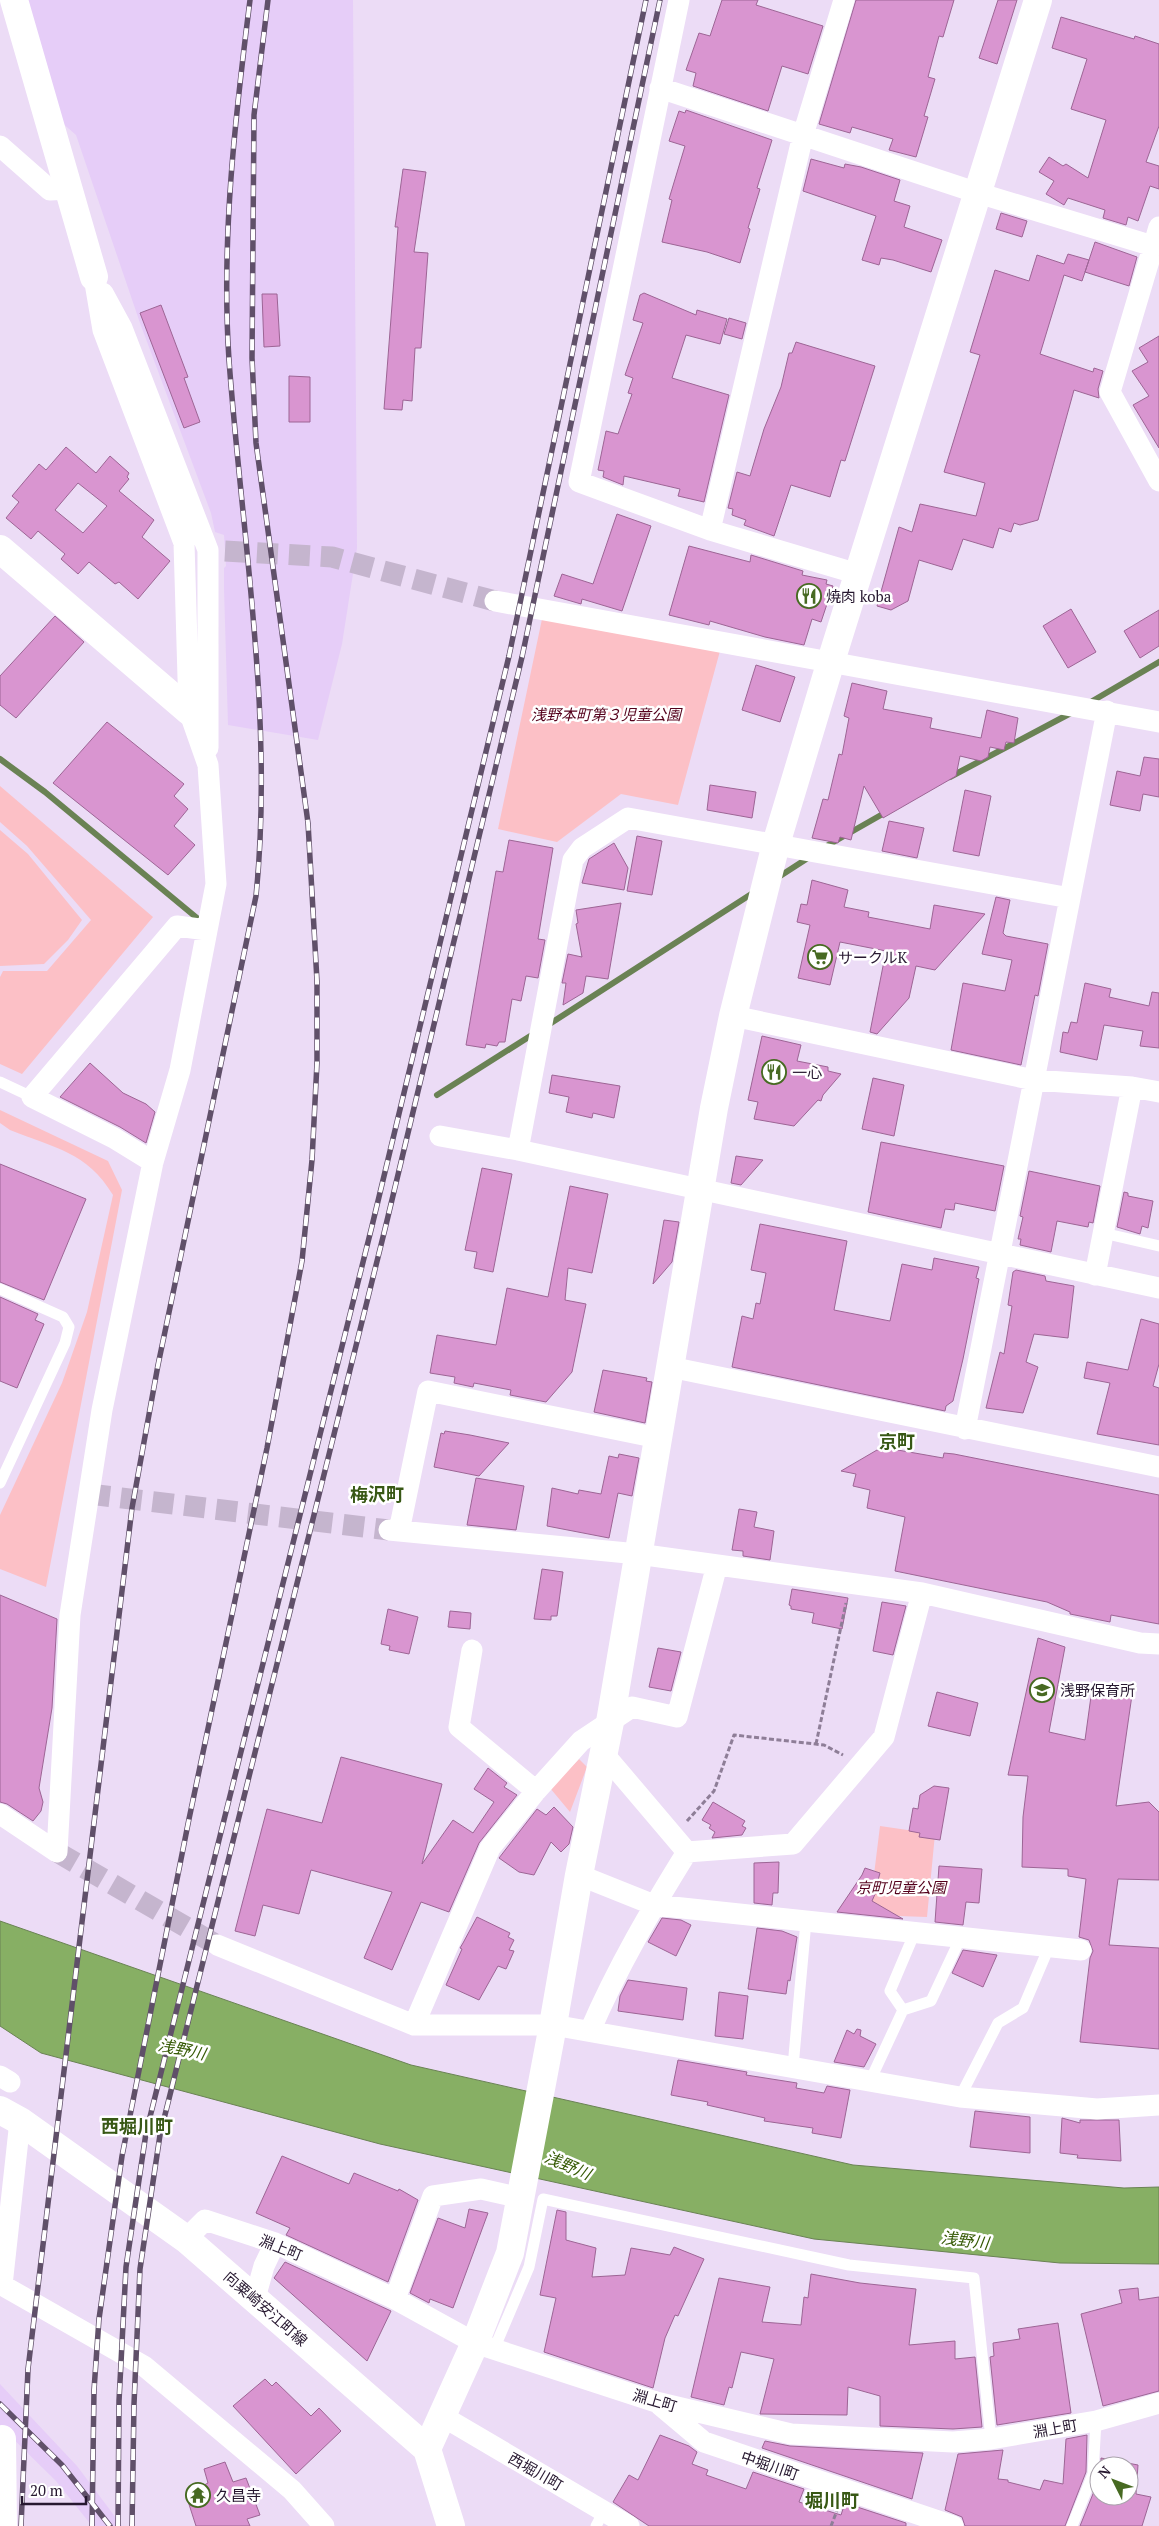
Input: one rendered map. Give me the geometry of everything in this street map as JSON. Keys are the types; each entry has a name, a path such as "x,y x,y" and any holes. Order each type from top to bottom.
{"street":[{"path":"14,0 94,277 103,330 184,543 189,711 208,765"},
{"path":"679,0 579,482 710,530 858,574"},
{"path":"710,530 803,135 844,0"},
{"path":"451,2526 427,2450 442,2416 485,2345 510,2253 553,2025 578,1876 610,1722 700,1188 733,1016 776,844 830,661 1038,0"},
{"path":"660,88 978,193 1157,239 1110,392 1153,456 1159,481"},
{"path":"0,146 50,190 68,189"},
{"path":"0,1814 57,1852 70,1615 102,1410 154,1162 180,1070 216,884 208,765 217,550 122,328 94,277"},
{"path":"0,549 189,711"},
{"path":"496,601 1159,722"},
{"path":"965,1429 1107,711"},
{"path":"518,1150 573,860 582,848 628,818 1070,898"},
{"path":"154,1162 114,1138 32,1097 177,926 207,930"},
{"path":"733,1016 1034,1080 1132,1087 1159,1092"},
{"path":"1095,1275 1132,1087"},
{"path":"440,1136 518,1150 700,1188 1159,1288"},
{"path":"670,1367 965,1429 1159,1467"},
{"path":"658,1438 428,1391 394,1530 638,1554 922,1593 1140,1643 1159,1644"},
{"path":"414,2024 490,1848 536,1791 581,1741 632,1707 677,1717 717,1565"},
{"path":"687,1852 793,1844 884,1737 922,1593"},
{"path":"472,1650 459,1727 536,1791"},
{"path":"603,1753 687,1852"},
{"path":"590,2032 610,1985 654,1905 687,1852"},
{"path":"578,1876 654,1905 1081,1950"},
{"path":"217,1945 414,2024 553,2025 960,2097 1097,2109 1159,2105"},
{"path":"17,2120 1,2285 144,2366 292,2490 324,2526"},
{"name":"向粟崎安江町線","path":"17,2120 186,2239 427,2450"},
{"path":"395,2299 433,2196 481,2189 521,2198"},
{"name":"淵上町","path":"186,2239 205,2220 275,2243 395,2299 485,2345 656,2402 792,2434 953,2442 992,2439 1096,2421 1159,2403"},
{"path":"255,2298 264,2266 275,2243"},
{"name":"中堀川町","path":"656,2402 704,2442 953,2526"},
{"name":"西堀川町","path":"442,2416 600,2518 629,2526"},
{"path":"1,2438 3,2526"}],"lane":[{"path":"0,1082 32,1097"},
{"path":"1103,1233 1159,1246"},
{"path":"0,1289 63,1317 69,1327 64,1343 0,1483"},
{"path":"793,2067 806,1921"},
{"path":"903,2010 890,1991 915,1932"},
{"path":"870,2081 903,2010 931,2000 961,1937"},
{"path":"960,2097 998,2023 1023,2008 1049,1947"},
{"path":"485,2345 529,2267 544,2199 849,2265 974,2278 992,2439"},
{"path":"1072,2526 1093,2474 1096,2421"}],"path":[{"path":"816,1744 850,1583"},
{"path":"673,1835 714,1791 734,1735 824,1745 861,1764"}],"shaded area":[{"path":"27,0 353,0 357,548 342,644 318,740 228,725 224,535 215,532 211,513 140,323 76,135 60,121"},
{"path":"0,2384 77,2466 122,2526 92,2526 56,2481 0,2426"}],"green space":[{"name":"浅野本町第３児童公園","path":"542,619 720,651 678,805 621,794 557,842 498,829"},
{"path":"0,786 153,917 22,1074 0,1064 0,977 3,971 47,971 91,920 27,846 0,822"},
{"path":"0,830 28,854 82,920 68,940 44,964 0,966"},
{"path":"0,1110 108,1161 122,1190 46,1587 0,1569 0,1515 62,1383 87,1312 113,1195 103,1181 81,1160 56,1147 10,1130 0,1123"},
{"path":"579,1759 587,1767 570,1812 550,1788"},
{"name":"京町児童公園","path":"880,1826 935,1834 927,1917 869,1915"}],"water":[{"name":"浅野川","path":"0,1921 411,2065 853,2165 1124,2188 1159,2187 1159,2264 1060,2263 814,2239 380,2144 41,2053 0,2026"}],"building":[{"path":"722,0 758,0 756,5 823,26 808,74 782,66 768,111 693,86 696,73 686,70 699,33 710,36"},
{"path":"856,0 954,0 943,37 939,36 928,77 935,79 924,116 928,117 916,157 889,150 893,139 852,127 850,133 819,124"},
{"path":"998,0 1017,0 997,64 979,58"},
{"path":"1061,17 1134,39 1135,36 1159,44 1159,126 1146,162 1159,166 1159,189 1150,186 1138,221 1128,217 1126,225 1103,218 1105,210 1068,198 1064,205 1046,194 1054,181 1039,172 1049,157 1063,166 1066,164 1088,178 1106,120 1071,109 1087,59 1052,48"},
{"path":"686,110 772,140 757,188 760,189 740,263 707,252 662,242 672,200 669,199 685,146 669,141 679,111 685,113"},
{"path":"811,159 844,168 845,164 861,167 900,180 894,201 910,206 904,227 942,240 931,272 893,260 881,258 879,265 862,260 876,216 803,191"},
{"path":"403,169 426,172 414,252 428,253 421,348 415,348 412,401 403,400 402,410 384,409 398,227 395,227"},
{"path":"1001,213 1027,221 1022,237 996,229"},
{"path":"1095,242 1137,257 1129,286 1085,272"},
{"path":"1068,254 1089,260 1082,281 1064,275 1040,354 1093,372 1094,368 1103,371 1098,389 1099,398 1074,390 1038,520 1020,525 1014,523 1011,532 999,528 993,548 963,539 952,570 919,560 908,601 891,610 877,606 899,527 912,532 920,504 976,516 985,483 944,472 980,355 970,352 995,270 1029,281 1037,255 1064,264"},
{"path":"644,293 696,315 697,310 727,319 720,344 686,335 672,378 729,395 704,502 678,496 680,489 624,476 623,485 603,477 604,471 598,470 606,431 618,434 632,394 628,393 633,378 625,375 643,323 633,320 640,295"},
{"path":"262,294 277,294 280,346 264,347"},
{"path":"161,305 188,377 184,378 200,422 184,428 140,313"},
{"path":"729,318 746,323 742,339 724,334"},
{"path":"1159,336 1159,448 1133,405 1149,396 1132,371 1148,362 1139,348"},
{"path":"796,342 875,366 845,461 841,460 830,497 791,485 774,536 744,525 746,520 732,515 733,509 728,508 737,472 750,476 764,429 781,387 789,353 792,353"},
{"path":"289,376 310,377 310,422 289,422"},
{"path":"66,447 96,473 110,456 129,473 127,477 129,479 119,491 154,520 142,537 170,561 138,599 119,582 115,584 89,562 78,574 61,559 65,554 38,531 31,539 6,518 19,502 12,496 39,464 46,470","holes":["78,483 107,506 83,533 55,510"]},
{"path":"617,514 651,526 622,611 582,599 581,604 554,596 562,574 593,584"},
{"path":"689,546 750,562 751,555 803,571 802,575 827,580 826,584 833,586 821,622 812,619 804,645 765,637 710,621 709,625 669,615"},
{"path":"1071,609 1096,652 1068,668 1043,626"},
{"path":"1159,610 1159,646 1140,658 1124,631"},
{"path":"55,616 84,642 16,718 0,705 0,676"},
{"path":"756,665 795,677 780,722 742,710"},
{"path":"852,683 887,691 883,709 932,718 930,728 981,738 987,710 1018,718 1014,743 1006,742 1004,750 990,747 988,757 981,761 960,756 956,776 883,818 864,786 851,840 840,837 838,843 812,838 823,799 828,800 839,754 842,755 849,718 844,716"},
{"path":"107,722 184,784 174,796 188,809 174,826 195,845 168,875 53,783"},
{"path":"1144,757 1159,759 1159,797 1143,794 1140,811 1110,805 1117,771 1140,776"},
{"path":"710,785 756,792 752,818 707,810"},
{"path":"965,790 991,796 979,856 953,851"},
{"path":"889,821 924,828 917,858 882,851"},
{"path":"637,836 662,841 652,895 627,891"},
{"path":"509,840 553,848 538,939 545,940 538,978 526,976 521,1001 512,999 505,1042 499,1042 497,1046 486,1044 485,1048 466,1045 496,871 503,872"},
{"path":"614,843 628,868 624,890 582,883 589,859"},
{"path":"812,880 848,890 844,907 869,912 868,917 930,929 934,905 985,914 935,970 916,966 909,998 877,1034 870,1032 886,951 840,942 830,985 798,978 810,925 797,922 801,904 807,905"},
{"path":"996,897 1010,900 1003,933 1006,936 1048,944 1038,996 1035,995 1021,1065 951,1050 963,983 1005,991 1012,960 982,954"},
{"path":"621,903 608,979 586,976 583,993 563,1005 566,983 562,983 568,954 582,957 576,924 578,923 576,910"},
{"path":"1085,983 1111,989 1109,997 1149,1006 1152,992 1159,993 1159,1048 1140,1046 1143,1031 1104,1025 1097,1060 1060,1052 1063,1032 1068,1033 1071,1022 1077,1023"},
{"path":"762,1036 801,1045 797,1061 828,1067 828,1071 841,1074 823,1095 821,1101 818,1100 794,1126 754,1119 758,1102 748,1100"},
{"path":"90,1063 123,1093 146,1104 155,1112 146,1143 120,1127 60,1097"},
{"path":"552,1075 620,1086 614,1118 593,1113 592,1118 566,1112 569,1097 549,1093"},
{"path":"873,1078 904,1085 894,1136 862,1129"},
{"path":"881,1142 1004,1166 995,1211 955,1203 954,1210 945,1209 941,1228 868,1212"},
{"path":"736,1156 763,1160 741,1185 731,1183"},
{"path":"0,1164 86,1199 44,1300 0,1282"},
{"path":"482,1168 512,1174 493,1272 474,1268 477,1252 465,1250"},
{"path":"1029,1171 1100,1186 1093,1223 1089,1222 1088,1227 1057,1221 1051,1252 1020,1245 1021,1239 1018,1239 1023,1217 1020,1216"},
{"path":"570,1186 608,1194 592,1273 568,1268 565,1300 586,1304 572,1372 546,1402 510,1395 511,1390 474,1383 473,1387 454,1383 455,1377 430,1373 437,1335 496,1345 507,1288 548,1297"},
{"path":"1124,1192 1128,1193 1128,1196 1153,1201 1148,1228 1142,1226 1140,1234 1117,1227"},
{"path":"664,1220 679,1222 672,1262 653,1284"},
{"path":"760,1224 847,1241 834,1310 890,1321 902,1264 932,1270 934,1258 979,1267 976,1278 979,1279 963,1359 953,1401 946,1406 945,1411 732,1367 742,1316 753,1319 756,1303 760,1304 766,1273 751,1270"},
{"path":"1016,1270 1045,1276 1046,1281 1074,1286 1068,1338 1034,1334 1026,1362 1038,1367 1023,1413 986,1408 1000,1352 1004,1354 1012,1306 1008,1305 1013,1272"},
{"path":"0,1297 38,1314 35,1320 44,1324 17,1388 0,1381"},
{"path":"1141,1319 1159,1324 1159,1364 1153,1386 1159,1388 1159,1445 1097,1434 1110,1383 1084,1378 1087,1362 1128,1370"},
{"path":"603,1370 647,1378 646,1381 652,1382 645,1423 594,1412"},
{"path":"445,1431 509,1443 479,1476 434,1467 441,1433 444,1434"},
{"path":"892,1449 943,1458 944,1453 954,1454 1159,1495 1159,1624 1111,1615 1110,1622 1070,1614 1070,1612 1047,1602 895,1571 905,1517 867,1508 870,1490 853,1486 856,1474 841,1471 877,1450"},
{"path":"619,1454 639,1458 632,1496 618,1493 609,1538 547,1526 552,1488 578,1494 579,1490 601,1494 609,1456 618,1458"},
{"path":"476,1478 524,1486 516,1530 467,1525"},
{"path":"739,1509 757,1512 754,1527 774,1531 770,1560 743,1556 743,1551 732,1550"},
{"path":"542,1569 563,1572 557,1616 551,1616 551,1620 534,1619"},
{"path":"792,1589 848,1598 842,1629 812,1623 814,1613 791,1609 789,1605"},
{"path":"0,1595 57,1619 52,1708 39,1788 43,1802 41,1811 33,1821 7,1804 0,1802"},
{"path":"882,1602 906,1606 893,1655 873,1651"},
{"path":"388,1609 418,1617 409,1654 389,1650 390,1646 381,1644"},
{"path":"450,1611 471,1613 470,1629 448,1627"},
{"path":"1038,1638 1065,1647 1049,1732 1085,1740 1092,1689 1132,1695 1116,1806 1149,1802 1159,1812 1159,1880 1118,1879 1109,1945 1159,1948 1159,2049 1080,2042 1090,1958 1093,1951 1089,1940 1079,1937 1086,1879 1068,1876 1068,1869 1022,1867 1023,1817 1028,1776 1008,1775"},
{"path":"658,1648 681,1652 671,1691 649,1687"},
{"path":"937,1692 978,1703 970,1736 928,1726"},
{"path":"341,1757 442,1784 422,1864 453,1820 473,1833 494,1802 474,1789 488,1768 507,1783 504,1787 517,1795 479,1843 449,1912 421,1902 392,1970 364,1958 392,1892 311,1870 299,1914 263,1905 255,1936 235,1931 267,1809 322,1823"},
{"path":"934,1786 949,1788 940,1840 919,1837 920,1833 909,1831 913,1808 918,1809 920,1795"},
{"path":"713,1802 745,1821 742,1826 746,1828 742,1835 712,1838 715,1832 709,1828 711,1825 702,1820"},
{"path":"554,1807 573,1827 569,1844 561,1852 551,1842 534,1875 519,1872 499,1858 537,1809 546,1815"},
{"path":"779,1862 778,1893 773,1893 772,1905 754,1903 754,1863"},
{"path":"939,1866 982,1869 979,1903 966,1902 963,1925 935,1922"},
{"path":"865,1868 880,1873 877,1884 879,1885 872,1901 903,1919 837,1912"},
{"path":"477,1917 510,1933 508,1937 514,1940 509,1950 514,1951 506,1969 498,1966 479,2000 446,1985 462,1949 460,1948"},
{"path":"662,1918 681,1920 691,1925 676,1956 648,1942"},
{"path":"757,1928 782,1931 797,1937 786,1994 748,1989"},
{"path":"963,1950 997,1955 983,1987 952,1973"},
{"path":"628,1980 687,1988 683,2020 618,2011 620,1996"},
{"path":"719,1992 748,1996 743,2039 715,2036"},
{"path":"857,2029 861,2030 860,2036 876,2044 864,2067 834,2062 847,2030 854,2034"},
{"path":"678,2060 747,2072 746,2075 797,2083 796,2088 824,2093 827,2086 850,2090 841,2138 812,2133 813,2128 764,2121 765,2118 707,2105 708,2102 671,2095"},
{"path":"975,2111 1030,2117 1030,2153 970,2147"},
{"path":"1062,2118 1080,2123 1080,2120 1119,2120 1121,2161 1077,2158 1078,2155 1060,2153"},
{"path":"282,2156 349,2184 354,2173 398,2191 399,2189 418,2200 388,2282 286,2235 290,2228 256,2213"},
{"path":"469,2209 488,2213 453,2308 430,2299 429,2303 410,2293 438,2218 465,2228"},
{"path":"557,2210 566,2212 566,2240 596,2248 592,2277 625,2275 631,2248 670,2255 674,2247 704,2259 678,2316 675,2315 665,2338 653,2388 544,2352 556,2298 540,2295"},
{"path":"285,2262 391,2311 367,2361 274,2278"},
{"path":"811,2274 860,2283 916,2289 909,2345 955,2341 955,2359 975,2357 982,2427 953,2429 880,2426 880,2396 848,2387 847,2415 760,2414 774,2359 741,2352 732,2388 729,2387 724,2405 691,2397 719,2278 770,2287 762,2322 801,2325 804,2297 808,2298"},
{"path":"1138,2288 1139,2300 1159,2297 1159,2391 1103,2406 1081,2314 1122,2303 1119,2290"},
{"path":"1058,2323 1071,2413 997,2425 990,2357 994,2356 993,2343 1020,2339 1018,2329"},
{"path":"265,2379 272,2386 276,2382 311,2416 319,2408 341,2431 296,2474 233,2406"},
{"path":"660,2435 689,2446 697,2452 692,2464 708,2470 706,2475 746,2489 753,2472 804,2489 799,2502 841,2515 845,2503 906,2523 906,2526 649,2526 613,2502 629,2475 638,2480"},
{"path":"1087,2435 1086,2472 1065,2526 965,2526 962,2517 945,2510 958,2454 1003,2450 998,2479 1008,2480 1008,2482 1040,2490 1044,2480 1063,2484 1066,2439"},
{"path":"765,2441 790,2446 923,2453 912,2499 762,2448"},
{"path":"225,2462 233,2482 246,2478 260,2515 247,2519 250,2526 196,2526 186,2495 208,2483 204,2469"},
{"path":"1139,2495 1151,2497 1142,2526 1080,2526 1089,2504 1089,2506 1139,2506"}],"waterway":[{"path":"1089,703 1159,662"},
{"path":"950,777 1071,713"},
{"path":"0,759 45,792 197,918"},
{"path":"823,848 888,811"},
{"path":"777,878 811,856"},
{"path":"548,1025 756,891"},
{"path":"437,1095 535,1033"}],"tunnel":[{"path":"225,551 332,557 495,601"},
{"path":"89,1494 389,1530"},
{"path":"57,1852 217,1945"}],"railway":[{"path":"21,2526 28,2369 132,1508 158,1365 256,896 261,829 259,695 229,360 227,315 228,225 231,180 250,0"},
{"path":"92,2526 94,2390 99,2319 122,2156 189,1819 267,1448 302,1261 312,1160 317,1063 317,981 308,823 256,443 252,358 254,115 268,0"},
{"path":"118,2526 119,2401 126,2267 146,2133 372,1226 509,656 646,0"},
{"path":"132,2526 134,2404 140,2269 160,2135 385,1229 522,657 660,0"},
{"path":"0,2404 62,2465 110,2526"}],"place":[{"name":"焼肉 koba","path":"809,596"},
{"name":"サークルK","path":"820,957"},
{"name":"一心","path":"774,1072"},
{"name":"浅野保育所","path":"1042,1690"},
{"name":"久昌寺","path":"198,2495"}],"district":[{"name":"京町","path":"897,1441"},
{"name":"梅沢町","path":"377,1494"},
{"name":"西堀川町","path":"137,2126"},
{"name":"堀川町","path":"832,2500"}]}
